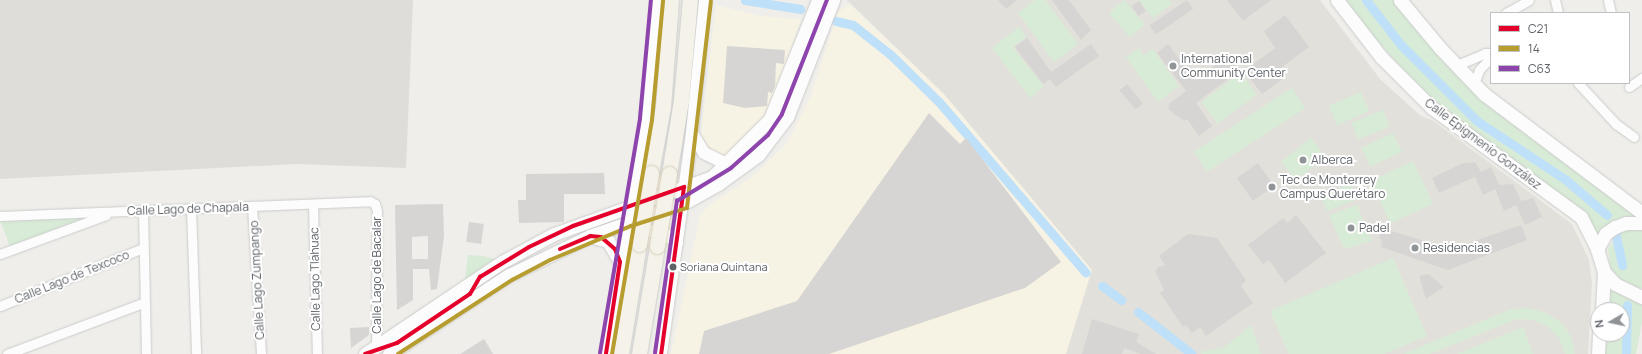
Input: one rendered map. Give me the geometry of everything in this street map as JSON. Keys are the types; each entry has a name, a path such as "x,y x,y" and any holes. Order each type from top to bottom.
{"main road":[{"path":"621,354 663,107 671,0"},
{"path":"639,354 681,100 690,0"},
{"path":"371,350 529,247 573,226 632,203 684,186 714,181 727,164 770,119 818,0"},
{"path":"389,354 508,275 590,236 629,220 682,204 714,181 758,155 787,117 833,0"},
{"name":"Calle Epigmenio González","path":"1337,0 1381,57 1432,108 1581,217 1597,249 1604,272"},
{"path":"1400,0 1455,66 1474,84 1642,213"},
{"path":"1597,249 1606,233 1615,227 1626,223 1642,223"},
{"path":"590,236 608,241 620,262"},
{"path":"1604,272 1615,284 1642,297"},
{"path":"1602,302 1604,272"},
{"path":"1598,354 1599,342"}],"street":[{"path":"606,354 620,262 629,220 647,112 657,0"},
{"path":"661,354 692,133 705,0"},
{"path":"1508,12 1529,0"},
{"path":"1555,0 1558,12"},
{"path":"1608,0 1611,12"},
{"path":"1455,66 1485,53 1490,53"},
{"path":"1474,84 1479,70 1490,58"},
{"path":"1630,96 1629,85 1642,78"},
{"path":"1579,84 1616,124 1634,137"},
{"path":"692,133 704,153 727,164"},
{"path":"635,181 648,187 674,178 689,154"},
{"name":"Calle Lago de Chapala","path":"0,216 370,201 375,204"},
{"name":"Calle Lago Tlahuac","path":"313,204 317,354"},
{"name":"Calle Lago de Bacalar","path":"371,350 375,204"},
{"name":"Calle Lago Zumpango","path":"252,206 261,354"},
{"path":"190,208 196,354"},
{"path":"143,210 145,354"},
{"path":"0,254 113,212"},
{"path":"624,243 649,231 669,234 677,243"},
{"name":"Calle Lago de Texcoco","path":"0,306 143,248"},
{"path":"7,354 145,302"}],"shaded area":[{"path":"0,0 413,0 406,168 296,164 0,179"},
{"name":"Tec de Monterrey Campus Querétaro","path":"847,0 1320,0 1380,79 1421,116 1432,120 1572,224 1589,260 1592,283 1588,354 1066,354 1092,270 944,94"},
{"path":"849,4 944,94 1092,270 1066,354 671,354 700,215 712,203 752,177 788,142 811,95 838,12"},
{"path":"716,5 760,16 801,19 766,119 725,159 710,152 701,134"}],"green space":[{"path":"1035,0 1045,0 1078,44 1054,62 1018,13"},
{"path":"1124,0 1145,24 1130,37 1109,13"},
{"path":"1139,0 1169,0 1172,4 1153,18"},
{"path":"1342,0 1395,0 1460,78 1642,218 1597,241 1584,215 1435,106"},
{"path":"1019,27 1026,36 1013,47 1044,87 1030,98 992,48"},
{"path":"1139,48 1144,55 1153,49 1179,86 1158,102 1126,57"},
{"path":"1241,73 1257,95 1217,124 1201,102"},
{"path":"1292,88 1305,108 1207,172 1194,152"},
{"path":"1361,92 1369,111 1337,125 1329,106"},
{"path":"1383,110 1390,127 1358,139 1351,123"},
{"path":"1393,133 1402,152 1370,167 1361,148"},
{"name":"Alberca","path":"1311,138 1326,157 1296,180 1281,161"},
{"path":"1413,161 1433,204 1390,223 1370,181"},
{"path":"1350,184 1356,200 1327,211 1321,195"},
{"name":"Padel","path":"1357,205 1372,241 1344,249 1329,215"},
{"path":"100,214 10,247 0,220"},
{"path":"1642,224 1642,288 1638,289 1627,286 1611,271 1608,249 1620,231"},
{"path":"468,255 482,256 495,259 465,280"},
{"path":"1393,258 1427,336 1384,354 1289,354 1270,311"},
{"path":"1607,279 1642,299 1642,322 1636,354 1603,354 1604,342 1630,342 1630,302 1606,302"},
{"path":"1527,308 1544,312 1561,322 1571,336 1575,354 1565,354 1559,338 1547,326 1533,320 1517,319 1430,354 1403,354 1511,309"},
{"path":"1251,325 1261,354 1202,354 1199,352 1223,348"},
{"path":"1523,327 1533,354 1457,354"}],"building":[{"path":"998,0 1017,0 1006,9"},
{"path":"1052,0 1069,0 1091,30 1081,40"},
{"path":"1187,0 1193,9 1156,34 1150,25"},
{"path":"1227,0 1271,0 1243,21"},
{"path":"1139,1 1146,11 1139,16 1132,6"},
{"path":"1285,15 1309,47 1278,70 1284,78 1262,94 1244,71 1275,48 1264,31"},
{"path":"1027,38 1051,72 1091,44 1099,56 1056,87 1050,79 1043,84 1015,47"},
{"path":"1168,44 1195,80 1229,55 1240,70 1196,103 1212,126 1199,136 1187,119 1184,121 1168,109 1170,103 1186,91 1157,53"},
{"path":"727,46 785,50 784,64 776,63 775,86 772,93 768,92 767,106 745,108 723,103"},
{"path":"1127,84 1143,103 1135,110 1119,90"},
{"path":"929,113 960,144 966,138 1061,262 1025,288 829,354 699,354 704,331 797,301"},
{"path":"1475,162 1481,172 1491,167 1499,185 1513,184 1521,201 1533,198 1542,217 1525,225 1516,205 1504,211 1495,189 1483,195 1475,177 1439,193 1432,178 1463,163"},
{"path":"1258,163 1274,186 1253,201 1237,178"},
{"path":"604,173 605,194 564,194 564,222 519,223 518,200 526,200 526,174"},
{"path":"443,204 444,236 437,289 431,290 429,269 413,269 413,300 397,310 395,205","holes":["428,236 428,259 412,259 412,237"]},
{"path":"1296,215 1326,253 1285,283 1269,260 1263,264 1248,245 1283,218 1288,223"},
{"path":"469,222 484,224 481,244 466,242"},
{"name":"Residencias","path":"1521,225 1527,240 1448,270 1381,247 1382,240 1379,238 1382,228 1451,249"},
{"path":"1188,234 1217,238 1246,280 1241,286 1253,303 1206,336 1200,327 1192,333 1186,325 1183,327 1160,293 1164,290 1156,273 1157,268 1165,265 1159,256"},
{"path":"1428,274 1444,287 1426,299 1419,276"},
{"path":"1092,319 1139,334 1136,342 1156,354 1141,354 1124,348 1122,354 1082,354"},
{"path":"369,327 369,335 351,348 350,328"},
{"path":"484,339 493,354 460,354"}],"waterway":[{"path":"745,0 800,9"},
{"path":"1366,0 1401,45 1477,121 1566,180 1607,215"},
{"path":"836,21 853,25 891,55 939,102 1086,273"},
{"path":"1616,236 1622,265"},
{"path":"1102,286 1121,300"},
{"path":"1138,312 1192,354"},
{"path":"1626,342 1626,354"}],"transit line":[{"name":"C63","path":"600,353 640,118 651,0"},
{"name":"C63","path":"655,353 677,201 731,168 768,135 782,114 827,0"},
{"name":"14","path":"612,354 652,120 663,1"},
{"name":"14","path":"398,354 512,280 550,260 631,226 687,208 711,1"},
{"name":"C21","path":"365,354 397,343 470,294 480,277 529,247 573,226 684,187 661,354"},
{"name":"C21","path":"560,249 590,236 601,237 615,249 620,262 606,354"}],"place":[{"name":"International Community Center","path":"1173,66"},
{"name":"Alberca","path":"1303,160"},
{"name":"Tec de Monterrey Campus Querétaro","path":"1272,187"},
{"name":"Padel","path":"1351,228"},
{"name":"Residencias","path":"1415,248"},
{"name":"Soriana Quintana","path":"673,267"}]}
